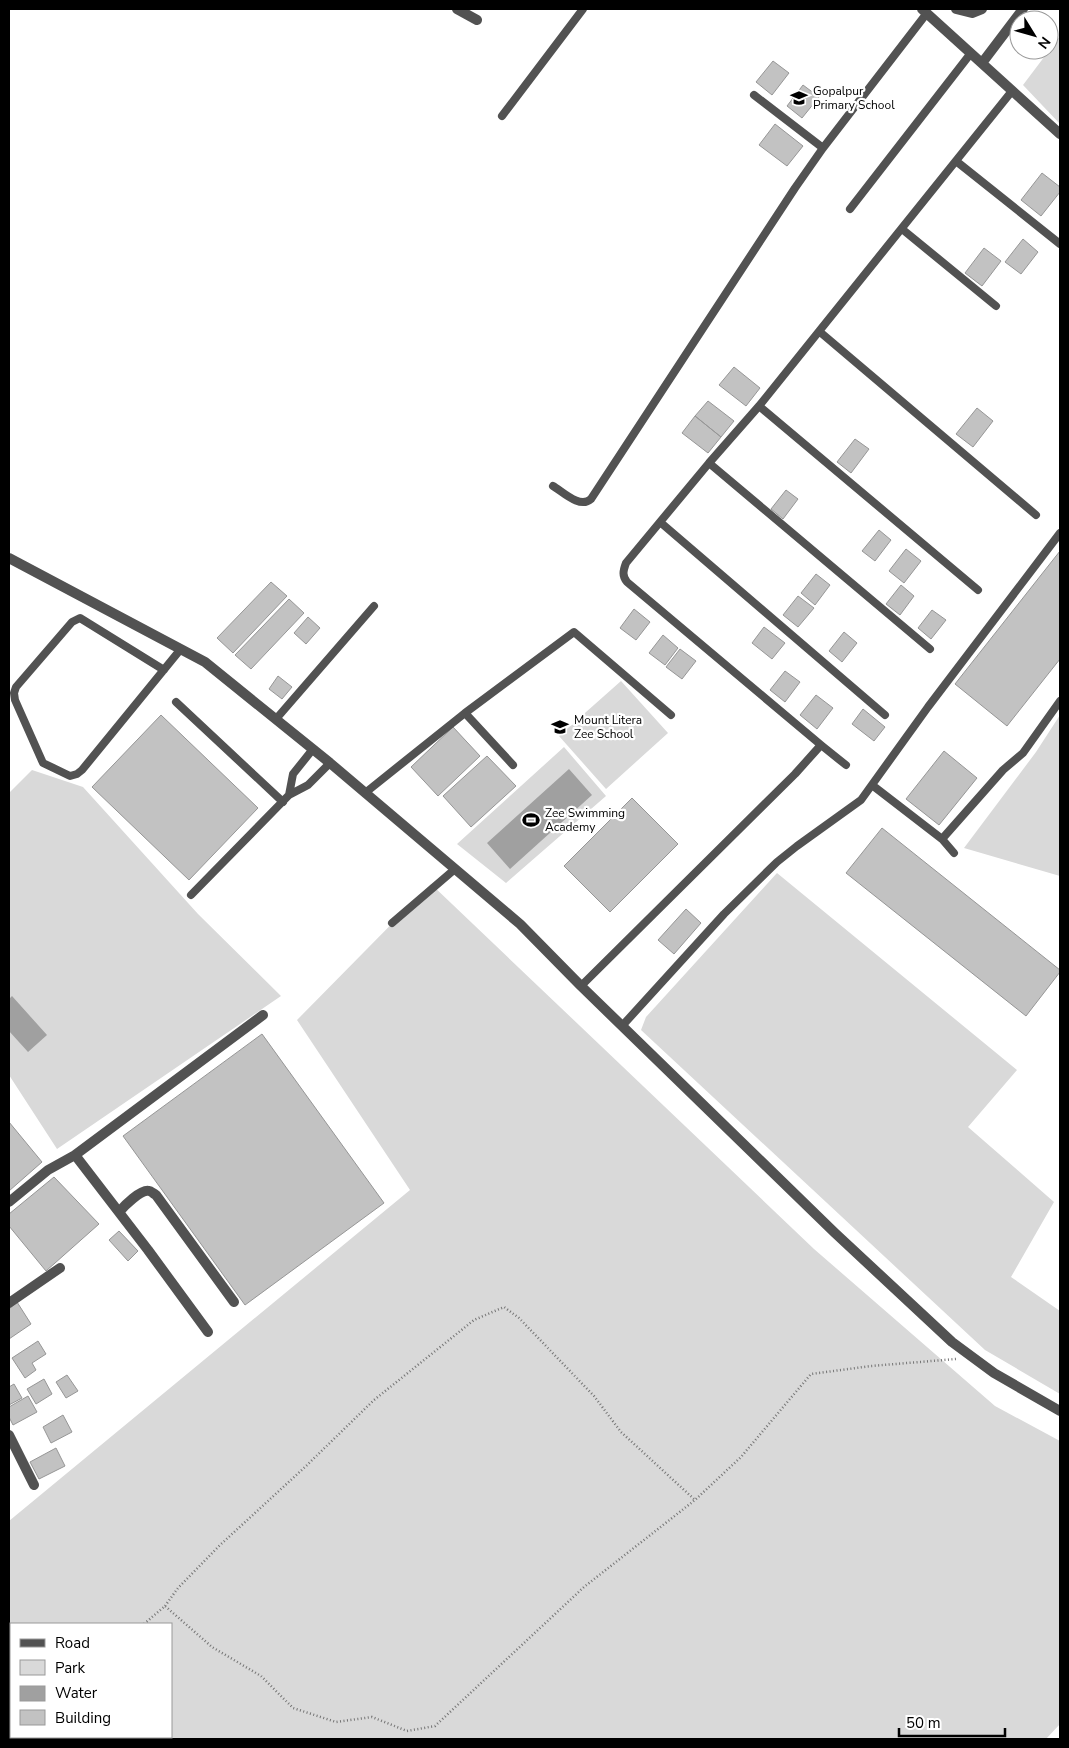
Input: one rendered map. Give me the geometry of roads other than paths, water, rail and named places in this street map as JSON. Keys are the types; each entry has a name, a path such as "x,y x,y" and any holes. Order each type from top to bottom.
{"street":[{"path":"456,9 477,20"},
{"path":"956,9 972,13 982,9"},
{"path":"982,63 1023,9"},
{"path":"926,10 1060,134"},
{"path":"9,558 205,662 313,749 520,924 581,986 835,1233 952,1342 994,1373 1060,1411"},
{"path":"9,1202 48,1170 75,1155 262,1015"},
{"path":"75,1155 208,1332"},
{"path":"118,1212 144,1191 150,1191 156,1195 234,1302"},
{"path":"9,1303 60,1268"},
{"path":"9,1435 34,1485"}],"lane":[{"path":"502,116 583,9"},
{"path":"553,486 580,503 588,502 824,148 926,10"},
{"path":"850,209 971,53"},
{"path":"846,765 624,578 623,571 626,563 820,332 1012,91"},
{"path":"754,94 824,148"},
{"path":"956,161 1060,244"},
{"path":"902,229 996,306"},
{"path":"820,332 1036,515"},
{"path":"759,406 978,590"},
{"path":"709,462 930,649"},
{"path":"660,522 885,715"},
{"path":"622,1026 724,914 777,862 861,800 928,707 1060,533"},
{"path":"276,719 374,606"},
{"path":"164,670 80,618 72,622 16,687 14,693 15,700 43,763 70,776 77,774 88,763 164,670 180,650"},
{"path":"365,793 465,713 574,632 671,714"},
{"path":"942,839 1003,770 1023,753 1060,701"},
{"path":"176,702 286,798"},
{"path":"465,713 513,765"},
{"path":"581,986 796,774 821,745"},
{"path":"286,798 293,774 313,749"},
{"path":"191,895 286,798 308,785 330,763"},
{"path":"872,785 942,839 954,853"},
{"path":"392,923 455,869"}],"water":[{"path":"569,769 592,795 510,869 487,843"},
{"path":"12,996 47,1035 28,1052 9,1031 9,999"}],"place":[{"name":"Gopalpur Primary School","path":"799,98"},
{"name":"Mount Litera Zee School","path":"560,727"},
{"name":"Zee Swimming Academy","path":"531,820"}]}
